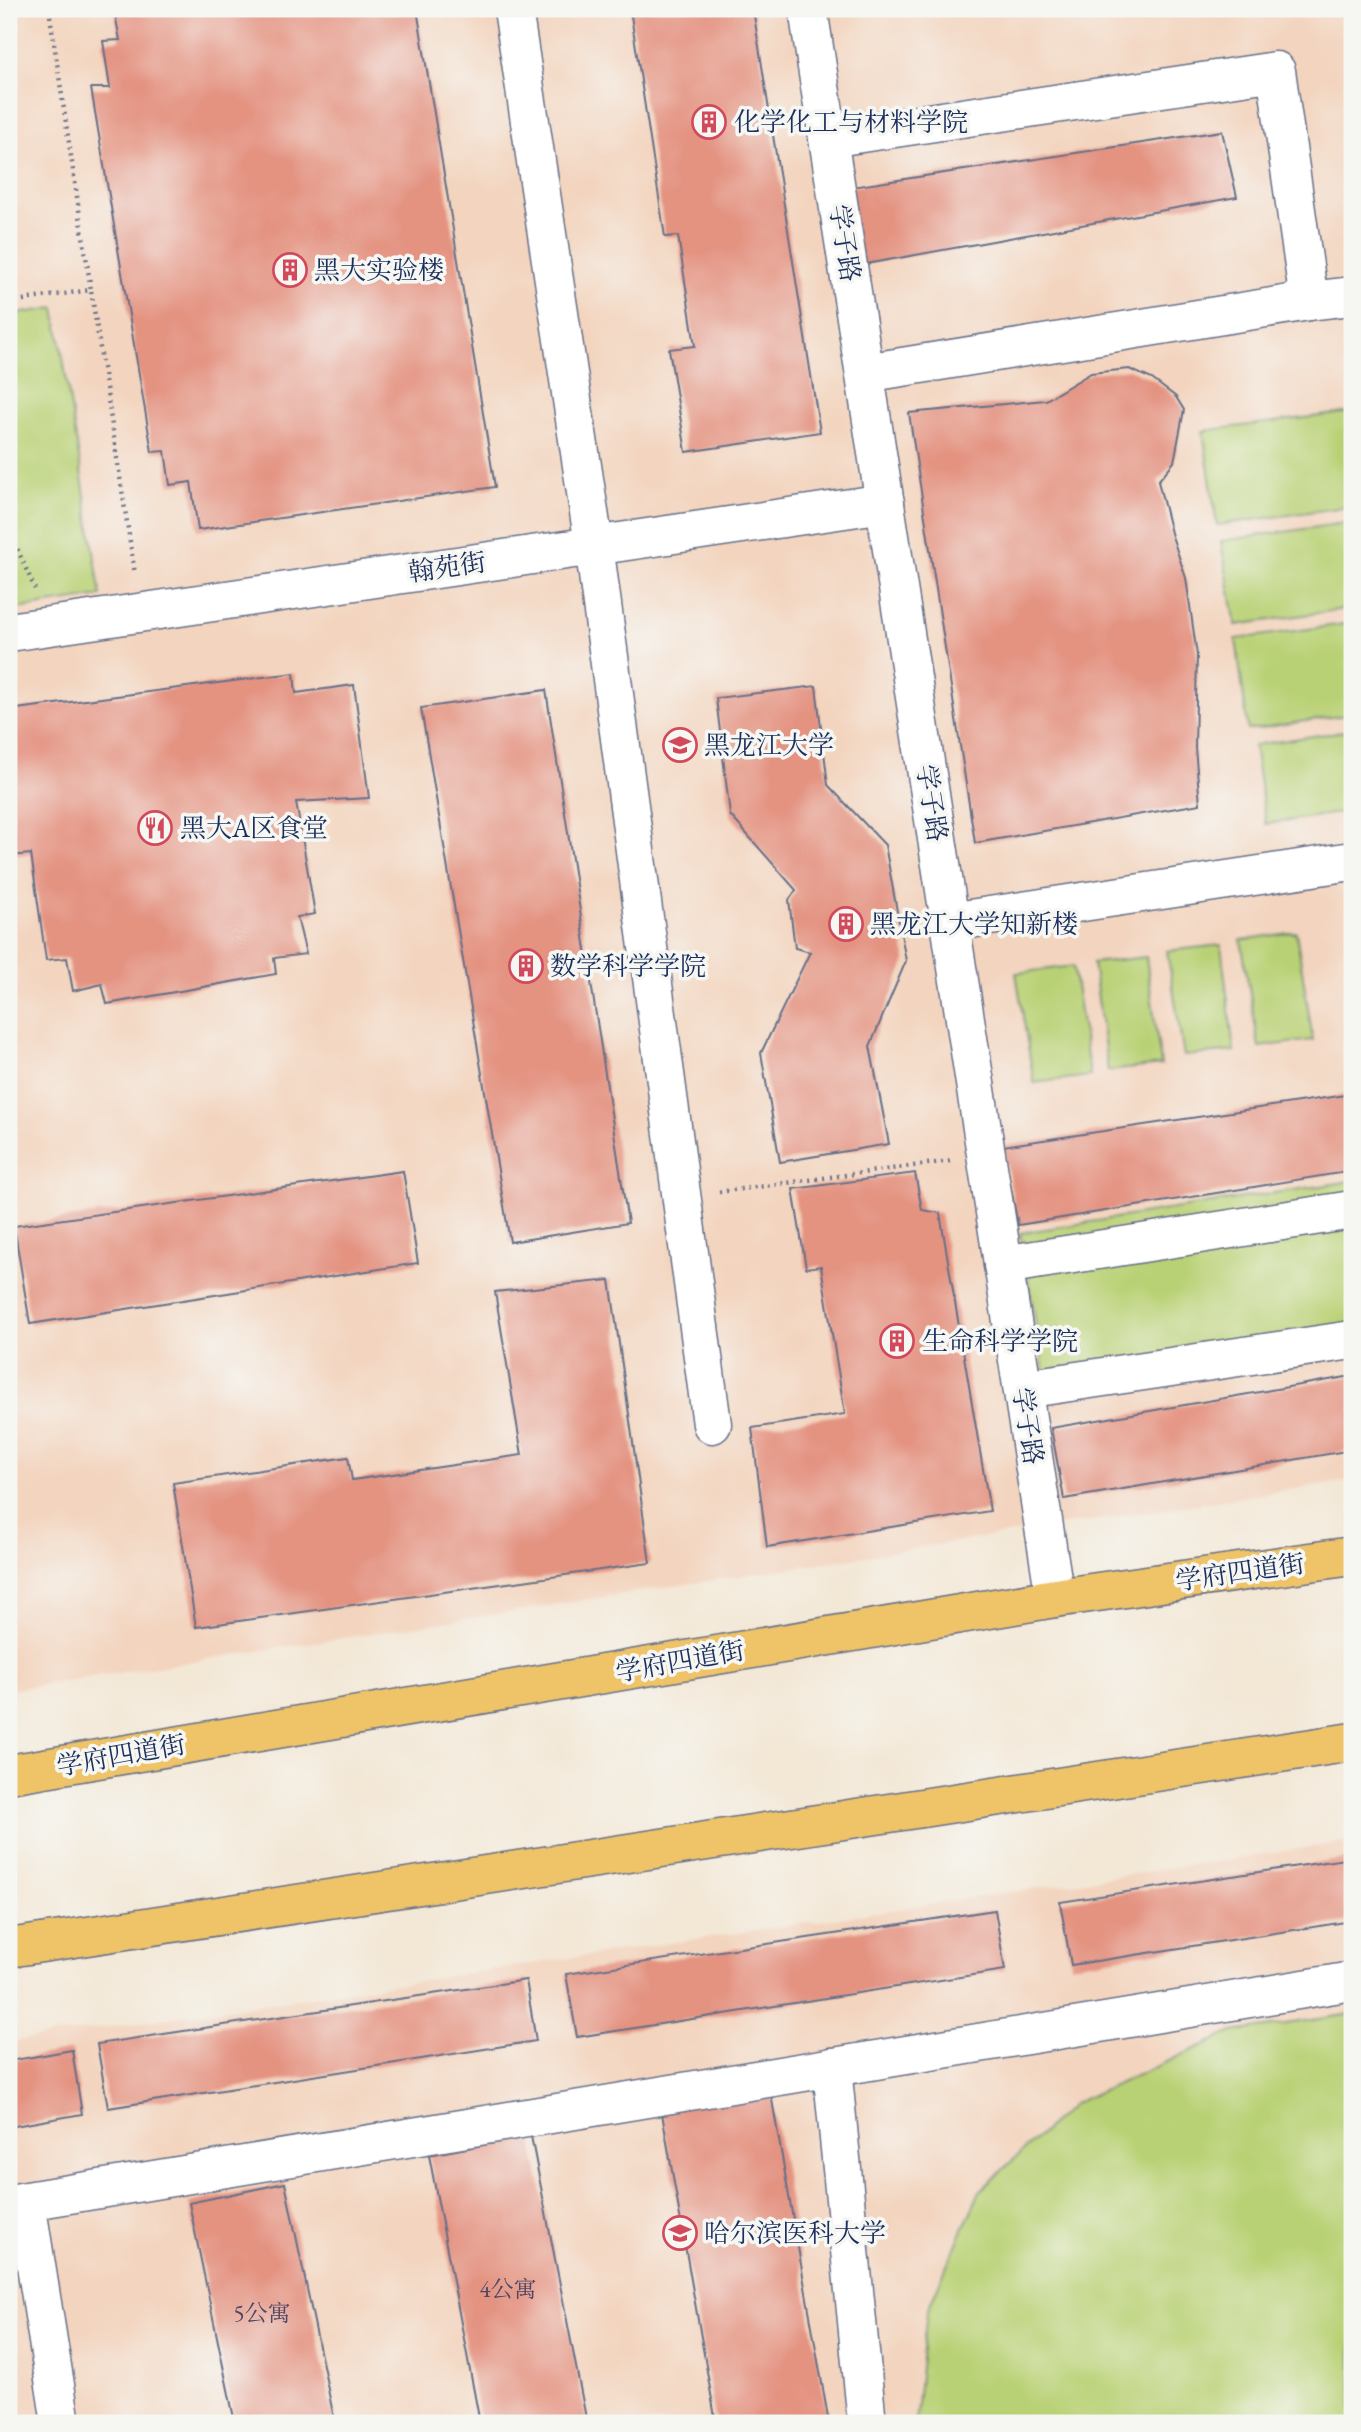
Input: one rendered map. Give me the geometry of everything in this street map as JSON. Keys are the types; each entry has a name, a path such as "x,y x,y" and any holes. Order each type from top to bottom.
{"main road":[{"name":"学府四道街","path":"9,1774 1055,1598 1352,1556"},
{"path":"9,1948 1352,1742"}],"street":[{"path":"513,9 594,545 712,1424"},
{"name":"学子路","path":"808,9 1055,1598"},
{"path":"828,138 1276,71 1310,301"},
{"path":"865,373 1352,296"},
{"name":"翰苑街","path":"9,632 885,503"},
{"path":"950,922 1352,861"},
{"path":"1003,1265 1352,1210"},
{"path":"1023,1389 1352,1340"},
{"path":"61,2423 17,2203 1352,1981"},
{"path":"832,2067 867,2423"}],"path":[{"path":"49,9 140,612"},
{"path":"9,302 91,290"},
{"path":"9,530 51,625"},
{"path":"680,1197 987,1156"}],"shaded area":[{"name":"黑龙江大学","path":"9,9 1352,9 1352,1480 9,1690"},
{"name":"哈尔滨医科大学","path":"1352,1841 1352,2423 9,2423 9,2042"}],"green space":[{"path":"55,308 101,596 9,610 9,315"},
{"path":"1352,412 1352,506 1217,525 1203,431"},
{"path":"1352,522 1352,608 1236,625 1221,541"},
{"path":"1352,623 1352,714 1248,730 1236,639"},
{"path":"1352,730 1352,811 1266,824 1254,745"},
{"path":"1296,932 1313,1040 1259,1047 1241,940"},
{"path":"1221,945 1234,1051 1184,1056 1167,951"},
{"path":"1146,957 1161,1065 1108,1071 1093,963"},
{"path":"1073,966 1090,1076 1034,1083 1016,973"},
{"path":"1352,1181 1352,1329 1045,1377 1020,1233"},
{"path":"1352,2014 1352,2423 915,2423 927,2311 980,2191 1073,2104 1233,2032"}],"building":[{"name":"黑大实验楼","path":"114,9 417,9 495,487 198,530 191,482 170,485 165,451 152,452 91,88 110,88 103,41 120,40"},
{"name":"化学化工与材料学院","path":"630,9 753,9 820,432 686,452 669,349 695,346 678,236 665,237"},
{"path":"1222,131 1237,197 860,265 845,188"},
{"path":"1129,369 1152,379 1176,397 1184,410 1174,462 1158,481 1186,578 1197,655 1195,748 1200,804 975,843 909,413 1046,400 1091,373"},
{"name":"黑大A区食堂","path":"294,673 296,693 354,685 369,798 296,802 315,914 297,917 306,954 274,958 276,974 107,1004 102,984 73,991 67,958 46,960 31,854 9,856 9,710"},
{"name":"黑龙江大学知新楼","path":"816,686 828,785 885,845 906,961 870,1046 889,1144 780,1162 761,1053 810,952 795,948 789,900 796,890 730,815 716,698"},
{"name":"数学科学学院","path":"546,690 628,1223 510,1242 421,708"},
{"path":"1352,1094 1352,1171 1018,1225 1003,1146"},
{"path":"403,1171 418,1263 30,1324 14,1226"},
{"name":"生命科学学院","path":"915,1173 922,1210 940,1213 990,1511 767,1547 752,1428 845,1414 821,1266 806,1268 793,1189"},
{"path":"610,1280 650,1563 196,1627 173,1483 348,1457 352,1480 522,1455 495,1292"},
{"path":"1352,1376 1352,1450 1064,1499 1051,1428"},
{"path":"1352,1858 1352,1921 1071,1965 1060,1902"},
{"path":"995,1910 1005,1970 577,2037 566,1974"},
{"path":"526,1980 536,2041 108,2108 97,2044"},
{"path":"72,2050 82,2114 9,2127 9,2061"},
{"path":"769,2083 829,2423 716,2423 660,2102"},
{"path":"531,2136 587,2423 480,2423 429,2155"},
{"path":"285,2183 335,2423 235,2423 189,2203"}],"place":[{"name":"化学化工与材料学院","path":"709,122"},
{"name":"黑大实验楼","path":"290,270"},
{"name":"黑龙江大学","path":"680,745"},
{"name":"黑大A区食堂","path":"155,828"},
{"name":"黑龙江大学知新楼","path":"846,924"},
{"name":"数学科学学院","path":"526,966"},
{"name":"生命科学学院","path":"897,1341"},
{"name":"哈尔滨医科大学","path":"680,2233"}]}
